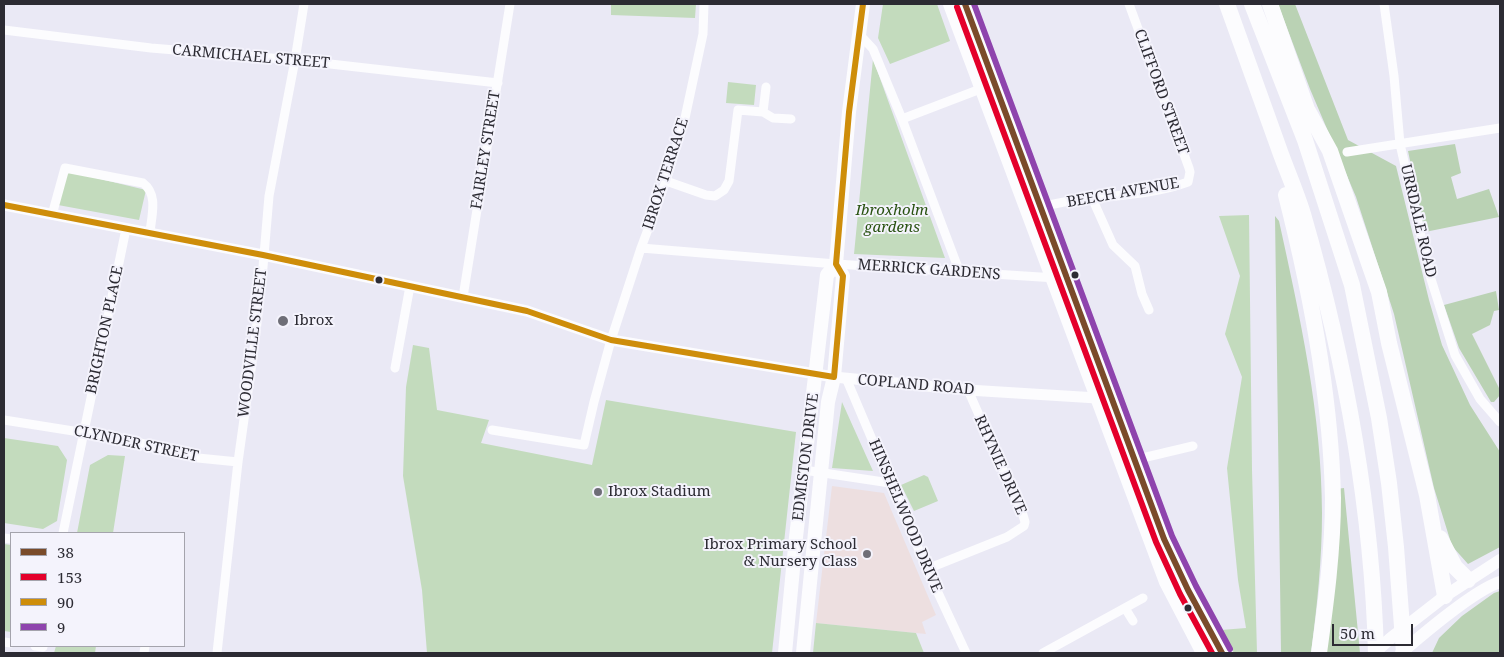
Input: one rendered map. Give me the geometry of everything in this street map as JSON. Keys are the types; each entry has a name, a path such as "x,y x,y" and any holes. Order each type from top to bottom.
{"highway":[{"path":"1227,4 1302,212 1329,313 1352,424 1363,500 1372,593 1375,653"},
{"path":"1252,4 1305,140 1352,285 1379,418 1389,483 1397,555 1403,653"},
{"path":"1270,4 1337,195 1350,248 1352,285"},
{"path":"1258,91 1301,261 1320,356 1327,417 1332,463 1333,500 1328,580 1320,653"},
{"path":"1308,111 1330,151 1379,292 1389,343 1432,518 1441,600"},
{"path":"1432,518 1447,554 1455,567 1468,580"}],"main road":[{"name":"EDMISTON DRIVE","path":"784,653 827,275 836,264 849,112 863,4"},
{"path":"950,4 983,88 1035,209"},
{"path":"965,4 1059,277 1097,398 1166,582 1203,653"},
{"name":"EDMISTON DRIVE","path":"803,653 828,402 840,378 843,276 836,264"},
{"path":"1059,277 1134,460 1164,540 1222,653"},
{"path":"1375,653 1390,638 1441,600 1500,560"},
{"path":"1403,653 1444,619 1492,584 1500,582"},
{"path":"1441,600 1444,619"}],"street":[{"name":"WOODVILLE STREET","path":"217,653 238,462 254,342 268,196 304,4"},
{"name":"FAIRLEY STREET","path":"463,297 510,4"},
{"name":"IBROX TERRACE","path":"492,430 584,444 611,340 641,248 666,181 685,118 704,34 704,4"},
{"name":"CLIFFORD STREET","path":"1129,4 1189,168 1188,182"},
{"name":"URRDALE ROAD","path":"1384,4 1394,76 1400,144 1431,279 1455,355 1480,399 1500,422"},
{"name":"CARMICHAEL STREET","path":"4,30 151,48 295,60 498,83"},
{"path":"860,35 873,49 902,119 960,273"},
{"path":"764,112 766,88"},
{"path":"902,119 983,88"},
{"path":"666,181 706,195 715,196 724,190 729,181 738,110 764,112 773,118 791,119"},
{"path":"1347,152 1500,128"},
{"path":"52,215 65,168 143,184 148,187 153,195 150,233"},
{"name":"BEECH AVENUE","path":"1035,209 1092,198 1158,190 1188,182"},
{"path":"1092,198 1113,246 1135,266 1142,294 1149,310"},
{"name":"COPLAND ROAD","path":"4,205 263,255 527,311 611,340 840,378 968,390 1097,398"},
{"name":"BRIGHTON PLACE","path":"63,532 126,229"},
{"name":"MERRICK GARDENS","path":"641,248 960,273 1059,277"},
{"path":"395,368 410,286"},
{"name":"HINSHELWOOD DRIVE","path":"840,378 890,483 966,653"},
{"name":"RHYNIE DRIVE","path":"927,569 1007,537 1022,528 1025,522 968,390"},
{"name":"CLYNDER STREET","path":"4,420 130,440 198,458 238,462"},
{"path":"1134,460 1193,446"},
{"path":"804,470 890,483"},
{"path":"1043,653 1142,598"},
{"path":"1125,608 1132,621"}],"shaded area":[{"name":"Ibrox Primary School & Nursery Class","path":"832,486 884,493 936,615 922,622 926,634 816,623"}],"green space":[{"path":"611,4 696,4 695,18 611,15"},
{"path":"883,4 937,4 950,41 890,64 878,38"},
{"path":"1278,4 1295,4 1348,140 1396,166 1442,345 1470,405 1500,452 1500,547 1468,564 1452,546 1434,488 1394,314 1356,197 1310,89"},
{"name":"Ibroxholm gardens","path":"873,59 945,258 854,254"},
{"path":"728,82 756,85 754,105 726,103"},
{"path":"1455,144 1461,173 1451,177 1457,199 1489,189 1499,217 1425,232 1408,151"},
{"path":"67,171 146,190 139,220 58,205"},
{"path":"1249,215 1252,470 1257,653 1234,653 1221,630 1246,628 1238,580 1227,468 1242,377 1225,334 1240,276 1219,216"},
{"path":"1275,216 1279,221 1302,330 1314,403 1321,476 1322,531 1319,583 1311,653 1281,653"},
{"path":"1496,291 1499,310 1494,311 1490,325 1472,334 1500,390 1500,395 1494,402 1491,402 1459,348 1444,305"},
{"name":"Ibrox Stadium","path":"413,345 429,348 437,410 489,420 481,443 592,465 606,400 796,432 772,653 427,653 422,590 403,476 406,387"},
{"path":"842,402 873,471 832,468"},
{"path":"4,438 58,446 67,460 57,521 43,529 4,523"},
{"path":"108,455 125,456 113,532 77,532 90,465"},
{"path":"924,475 928,477 938,501 914,511 901,485"},
{"path":"1344,488 1360,653 1326,653 1336,489"},
{"path":"4,544 10,545 10,632 4,631"},
{"path":"1500,591 1500,653 1432,653 1439,638 1462,616 1494,593"},
{"path":"816,623 916,633 924,653 813,653"},
{"path":"56,647 96,647 95,653 54,653"}],"transit line":[{"name":"90","path":"4,205 263,255 527,311 611,340 834,377 843,276 836,264 849,112 863,4"},
{"name":"38","path":"965,4 1164,539 1188,590 1222,653"},
{"name":"9","path":"974,4 1172,536 1230,649"},
{"name":"153","path":"957,7 1156,542 1180,594 1212,653"}],"place":[{"name":"Ibrox","path":"283,321"},
{"name":"Ibrox Stadium","path":"598,492"},
{"name":"Ibrox Primary School & Nursery Class","path":"867,554"}]}
